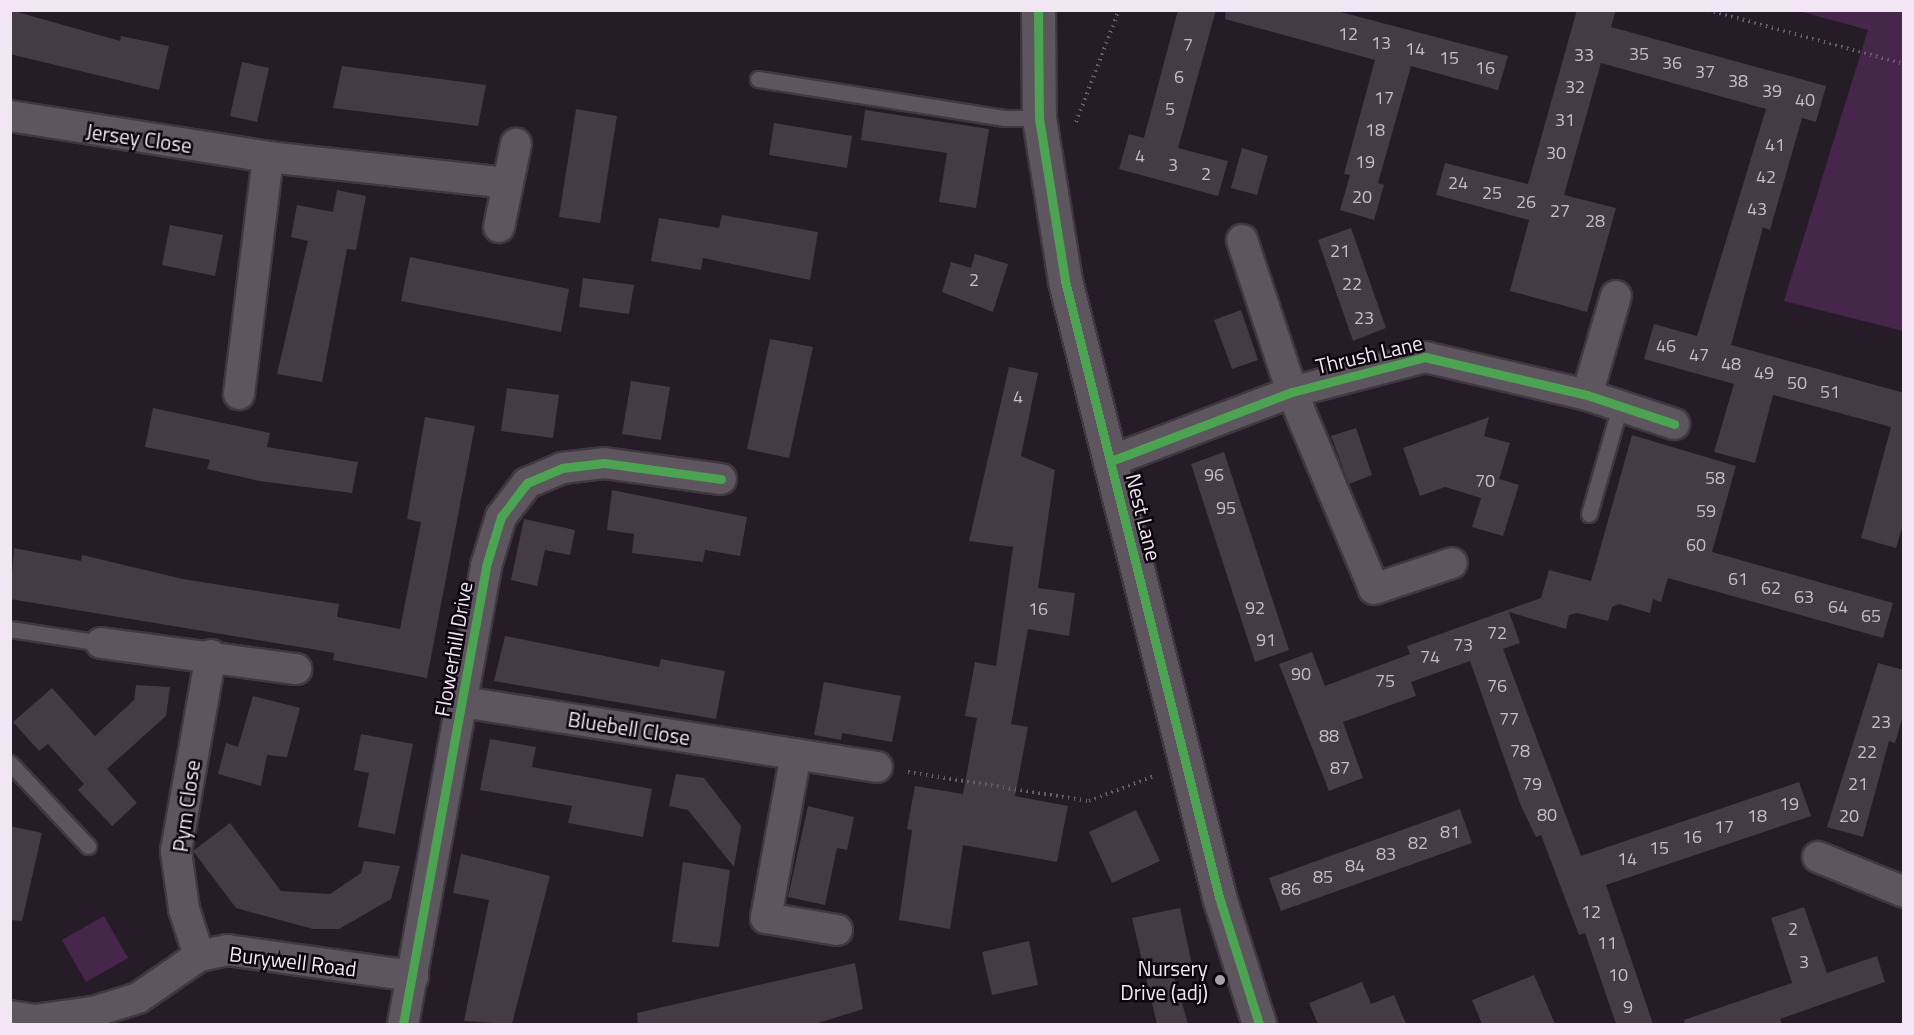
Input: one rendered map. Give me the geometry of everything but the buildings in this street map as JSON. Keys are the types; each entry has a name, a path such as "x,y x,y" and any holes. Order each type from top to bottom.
{"street":[{"name":"Nest Lane","path":"1038,10 1039,118 1065,280 1186,763 1259,1024"},
{"name":"Jersey Close","path":"10,116 268,157 508,183"},
{"path":"499,227 516,144"},
{"path":"239,394 268,157"},
{"name":"Thrush Lane","path":"1242,240 1292,392 1374,589 1452,563"},
{"path":"1587,395 1616,296"},
{"name":"Thrush Lane","path":"1111,461 1292,392 1433,357 1587,395 1674,424"},
{"name":"Flowerhill Drive","path":"403,1024 489,556 501,517 527,483 562,468 604,463 721,479"},
{"path":"101,643 211,655 296,669"},
{"name":"Pym Close","path":"199,956 184,909 176,851 211,655"},
{"name":"Bluebell Close","path":"462,702 878,767"},
{"path":"796,754 766,918 837,930"},
{"path":"1818,857 1904,892"},
{"name":"Burywell Road","path":"26,1020 93,1012 138,998 199,956 227,950 413,976"}],"lane":[{"path":"758,79 1004,118 1039,118"},
{"path":"1589,514 1620,406"},
{"path":"10,629 101,643"},
{"path":"10,763 88,846"}],"path":[{"path":"1072,132 1119,10"},
{"path":"1708,10 1904,64"},
{"path":"878,767 1089,801 1186,763"}],"shaded area":[{"path":"1799,11 1903,11 1903,331 1784,301 1868,30"},
{"path":"104,916 128,958 86,982 62,940"}],"cycle path":[{"path":"1038,10 1039,118 1065,281 1219,897 1259,1024"},
{"path":"1111,461 1292,392 1425,357 1587,395 1674,424"},
{"path":"403,1024 486,566 501,517 527,483 562,468 604,463 721,479"}],"place":[{"name":"Nursery Drive (adj)","path":"1220,980"}]}
